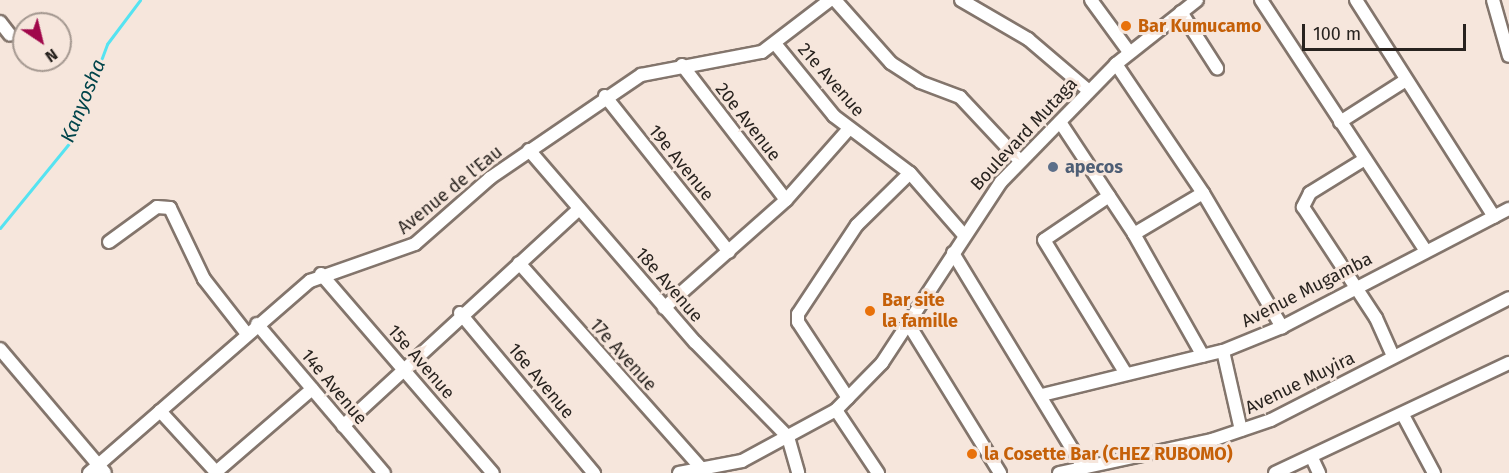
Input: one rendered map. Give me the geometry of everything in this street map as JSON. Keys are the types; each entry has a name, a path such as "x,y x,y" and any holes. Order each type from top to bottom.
{"street":[{"name":"Avenue de l'Eau","path":"97,470 257,324 321,274 415,244 529,150 605,96 641,75 777,46 830,0"},
{"path":"835,0 891,63 920,82 960,97 1020,161"},
{"path":"961,0 1028,39 1088,90"},
{"path":"1091,0 1129,52"},
{"name":"Boulevard Mutaga","path":"679,473 703,470 741,460 836,410 909,325 963,234 1020,161 1060,122 1088,90 1129,52 1197,0"},
{"path":"1261,0 1426,251"},
{"path":"1356,0 1494,217"},
{"path":"1493,0 1509,57"},
{"path":"1181,12 1217,68"},
{"path":"0,22 10,35"},
{"name":"21e Avenue","path":"777,46 848,130 910,172 963,234"},
{"path":"1116,64 1203,193 1282,327"},
{"name":"20e Avenue","path":"682,65 786,200"},
{"path":"1341,122 1406,80"},
{"name":"19e Avenue","path":"605,96 729,252"},
{"path":"1060,122 1134,234 1203,356"},
{"path":"664,308 786,200 848,130"},
{"name":"18e Avenue","path":"529,150 664,308 788,437"},
{"path":"1365,159 1311,193 1303,207 1355,286 1394,356"},
{"path":"848,398 798,322 798,314 857,225 910,172"},
{"path":"1134,234 1203,193"},
{"path":"1109,196 1044,240 1126,374"},
{"path":"109,242 157,207 170,208 204,279 247,334"},
{"path":"343,426 460,313 579,209"},
{"name":"Avenue Mugamba","path":"1042,395 1223,351 1282,327 1355,286 1509,209"},
{"path":"953,253 1042,395 1083,467"},
{"name":"17e Avenue","path":"519,263 703,470"},
{"name":"15e Avenue","path":"321,274 493,473"},
{"name":"Avenue Muyira","path":"1059,473 1241,430 1271,420 1509,298"},
{"name":"16e Avenue","path":"460,313 594,473"},
{"name":"14e Avenue","path":"257,324 379,471"},
{"path":"909,325 1000,473"},
{"path":"0,350 97,470"},
{"path":"1223,351 1241,430"},
{"path":"1275,473 1508,367"},
{"path":"160,411 216,472 312,389"},
{"path":"836,410 878,473"},
{"path":"1403,415 1434,473"},
{"path":"788,437 798,473"},
{"path":"1312,458 1319,473"}],"waterway":[{"name":"Kanyosha","path":"0,228 71,141 107,44 140,0"}],"place":[{"name":"Bar Kumucamo","path":"1126,26"},
{"name":"apecos","path":"1053,167"},
{"name":"Bar site la famille","path":"870,311"},
{"name":"la Cosette Bar (CHEZ RUBOMO)","path":"972,454"}]}
